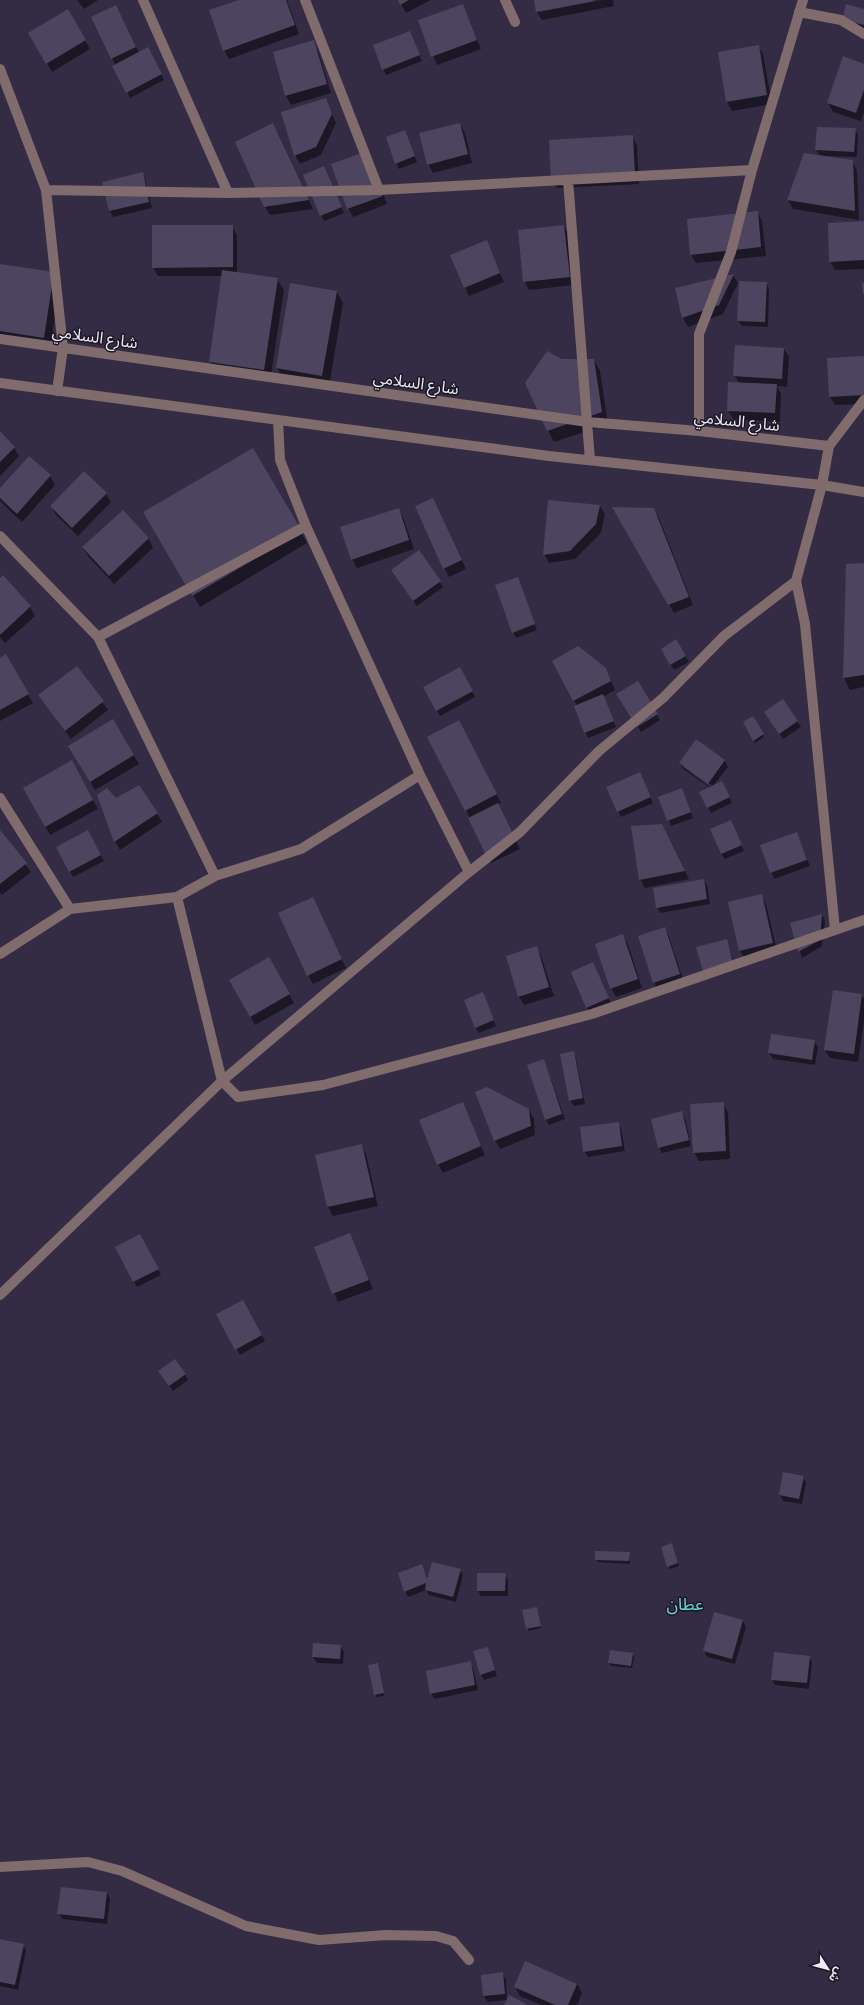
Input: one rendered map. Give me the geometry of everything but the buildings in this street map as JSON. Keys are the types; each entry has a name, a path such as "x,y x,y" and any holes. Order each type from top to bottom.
{"street":[{"path":"143,0 228,193"},
{"path":"305,0 379,190"},
{"path":"505,0 515,22"},
{"path":"699,431 699,334 731,252 752,170 802,0"},
{"path":"799,12 841,20 864,34"},
{"path":"0,69 46,190 63,348 57,391"},
{"path":"46,190 228,193 379,190 752,170"},
{"path":"568,180 590,460"},
{"name":"شارع السلامي","path":"0,338 588,422 699,431 829,446"},
{"path":"0,382 57,391 590,460 822,485 864,492"},
{"path":"835,930 805,624 796,581 822,485 829,446 864,400"},
{"path":"278,420 280,460 306,526 420,775 469,872"},
{"path":"98,637 306,526"},
{"path":"0,536 98,637 215,876"},
{"path":"0,1295 222,1081 469,872 520,832 599,751 663,698 724,636 796,581"},
{"path":"0,954 70,909 176,897 215,876 301,849 420,775"},
{"path":"0,798 70,909"},
{"path":"176,897 222,1081 238,1097 323,1085 592,1014 864,920"},
{"path":"0,1867 88,1862 122,1871 246,1926 319,1940 386,1935 436,1936 453,1941 468,1960"}],"district":[{"name":"عطان","path":"685,1604"}]}
